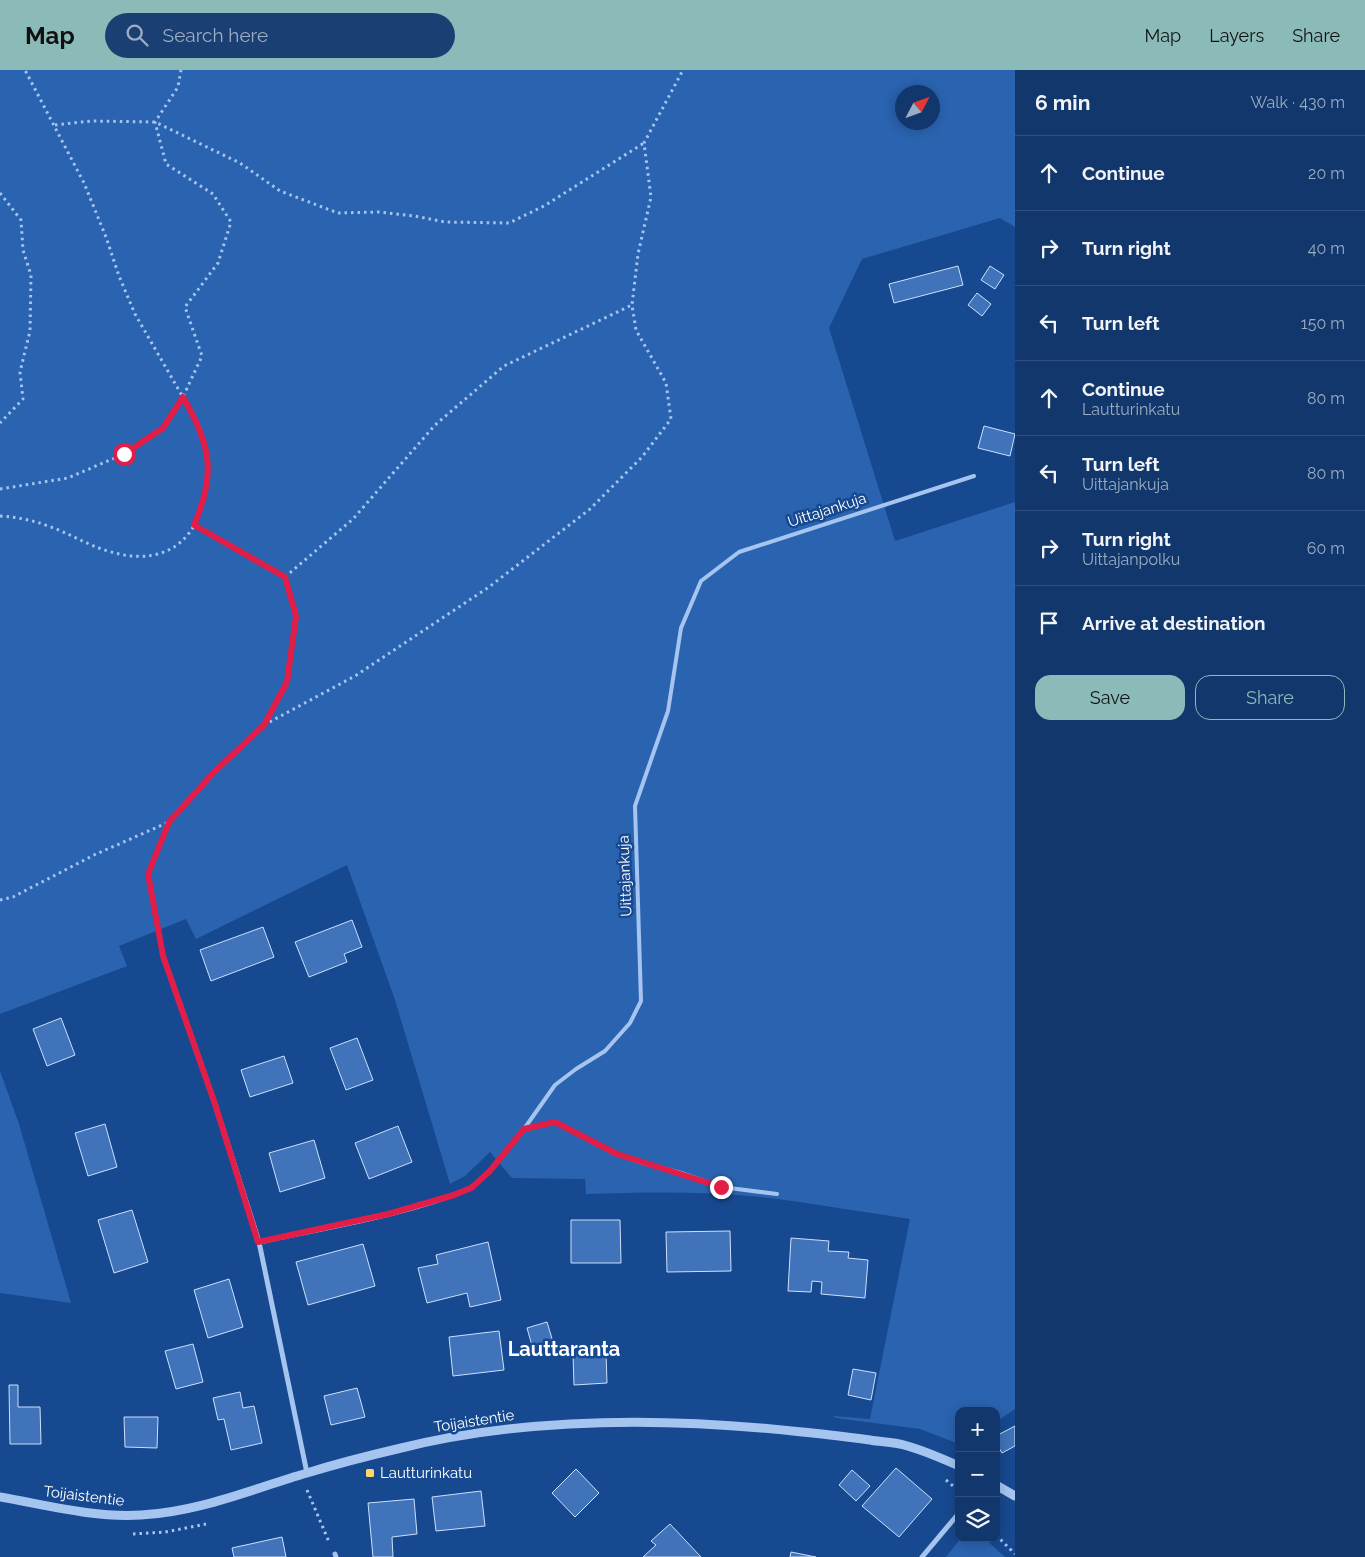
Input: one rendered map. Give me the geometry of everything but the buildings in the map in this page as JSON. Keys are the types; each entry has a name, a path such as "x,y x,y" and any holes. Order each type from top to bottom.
{"street":[{"path":"163,956 215,1104 258,1242 308,1473"},
{"name":"Uittajankuja","path":"258,1242 388,1214 454,1195 471,1188"},
{"name":"Toijaistentie","path":"0,1497 94,1513 140,1516 194,1508 398,1448 469,1434 534,1427 649,1422 754,1427 902,1445 955,1464"},
{"path":"1000,1487 1015,1496"},
{"path":"922,1557 955,1518"}],"lane":[{"name":"Uittajankuja","path":"471,1188 489,1172 524,1129 555,1085 605,1051 618,1037 630,1023 641,1001 635,806 668,711 681,628 701,581 739,552 974,476"},
{"path":"524,1129 555,1122 617,1154 643,1163 681,1173 721,1187 777,1194"}],"path":[{"path":"0,516 21,517 50,526 108,551 141,557 160,554 174,548 186,538 201,510 207,489 208,465 206,445 199,425 135,314 84,183 25,70"},
{"path":"0,489 68,478 124,454 163,428 183,397 202,356 185,307 218,263 231,222 213,194 166,164 155,122 178,87 181,70"},
{"path":"55,126 91,120 155,122 240,163 280,191 338,213 379,212 445,222 509,223 544,206 644,143 683,70"},
{"path":"163,956 148,874 169,822 214,772 264,725 355,676 489,587 590,509 642,457 671,419 666,383 636,330 632,305 638,254 651,197 644,143"},
{"path":"0,193 21,220 23,250 31,275 30,331 20,372 23,400 0,423"},
{"path":"285,577 353,519 435,426 504,366 632,305"},
{"path":"194,525 285,577 296,616 287,682 264,725"},
{"path":"0,900 13,897 94,856 169,822"},
{"path":"944,1479 955,1488"},
{"path":"298,1493 316,1487"},
{"path":"307,1490 335,1555"},
{"path":"129,1534 165,1532 208,1523"},
{"path":"1000,1539 1015,1554"}],"shaded area":[{"path":"0,70 1015,70 1015,227 1000,218 862,259 829,328 895,541 1015,502 1015,1409 1000,1419 1000,1407 955,1407 955,1442 920,1429 836,1418 833,1416 870,1419 910,1219 787,1200 724,1194 586,1194 585,1179 512,1178 490,1152 465,1176 450,1184 395,1000 347,865 196,939 186,919 119,946 127,966 0,1014"},
{"path":"0,1071 19,1124 71,1303 0,1293"},
{"path":"958,1542 988,1542 1005,1557 946,1557"}],"place":[{"name":"Lautturinkatu","path":"370,1473"}],"district":[{"name":"Lauttaranta","path":"564,1349"}],"route":[{"path":"124,454 163,428 183,397 199,425 206,445 208,465 207,489 194,525 285,577 296,616 287,682 264,725 214,772 169,822 148,874 163,956 215,1104 258,1242 388,1214 454,1195 471,1188 489,1172 524,1129 555,1122 576,1131 617,1154 721,1187"}]}
